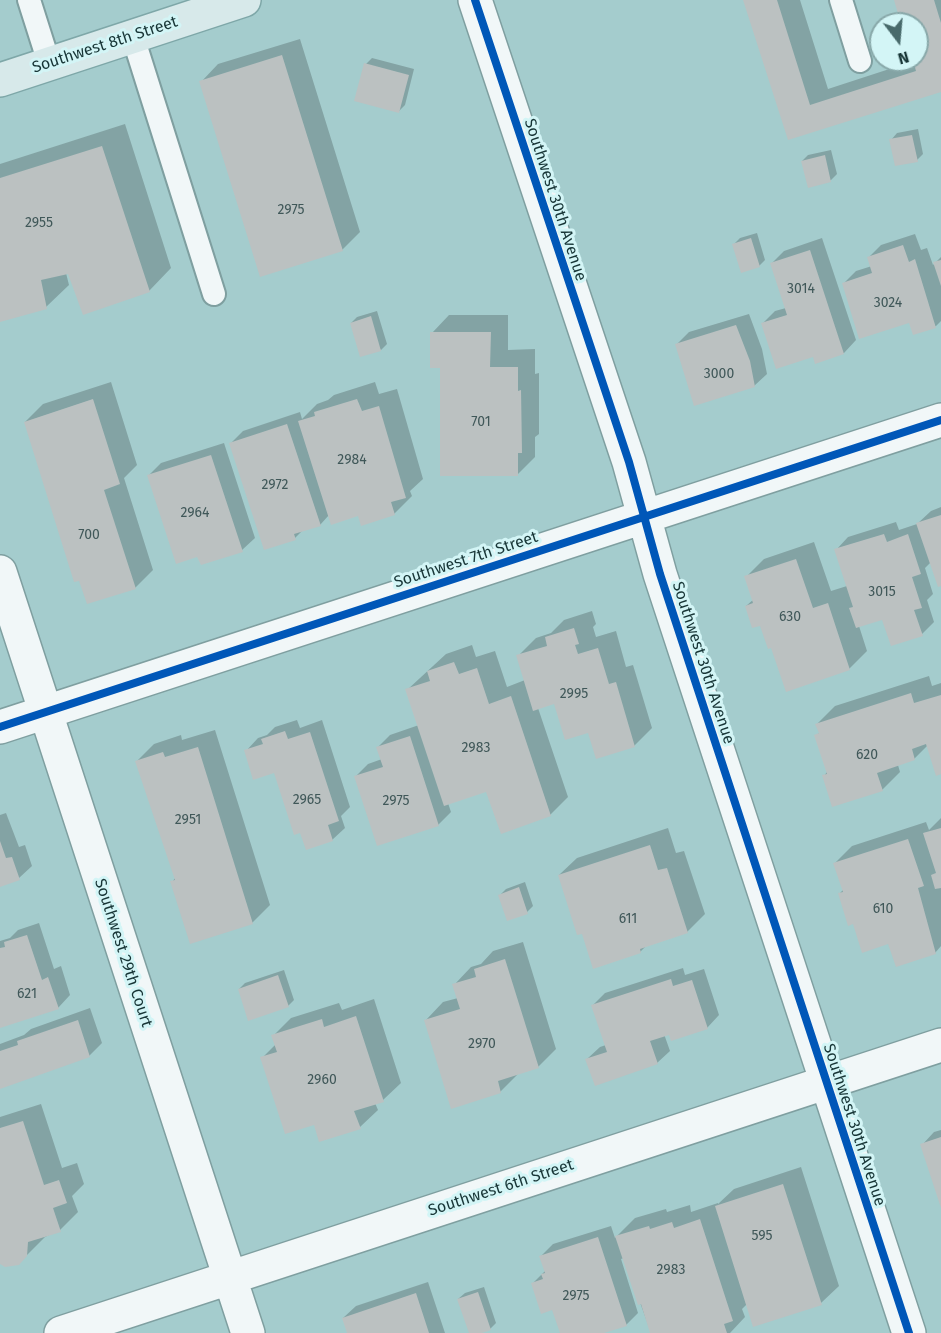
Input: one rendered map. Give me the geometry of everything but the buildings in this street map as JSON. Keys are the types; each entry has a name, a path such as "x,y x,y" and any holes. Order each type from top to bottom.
{"main road":[{"name":"Southwest 8th Street","path":"0,80 244,0"}],"street":[{"name":"Southwest 30th Avenue","path":"475,0 629,462 667,597 909,1333"},
{"name":"Southwest 7th Street","path":"0,727 941,420"},
{"name":"Southwest 29th Court","path":"0,572 248,1333"},
{"name":"Southwest 6th Street","path":"61,1333 941,1045"}],"lane":[{"path":"29,0 49,63"},
{"path":"841,0 860,61"},
{"path":"133,37 214,294"}],"cycle path":[{"path":"475,0 629,462 660,574 909,1333"},
{"path":"0,727 941,420"}]}
